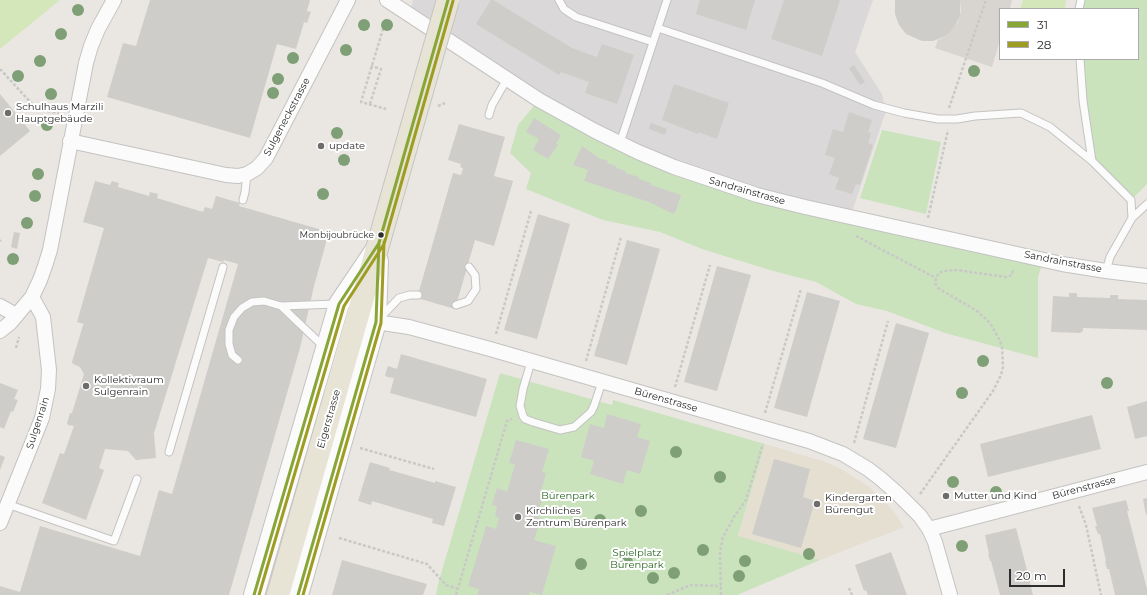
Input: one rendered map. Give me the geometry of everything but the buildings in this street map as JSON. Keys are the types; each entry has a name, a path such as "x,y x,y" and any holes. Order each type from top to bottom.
{"main road":[{"name":"Eigerstrasse","path":"278,595 448,0"},
{"name":"Eigerstrasse","path":"254,595 339,304 379,243"},
{"name":"Eigerstrasse","path":"298,595 376,322 379,243"}],"street":[{"path":"0,331 10,323 32,296 40,280 50,250 86,63 91,46 101,23 114,0"},
{"name":"Sulgeneckstrasse","path":"247,174 257,168 266,158 348,0"},
{"name":"Sandrainstrasse","path":"387,0 539,100 594,131 674,167 757,195 927,235 1062,264 1147,276"},
{"path":"70,141 226,175 238,176 247,174"},
{"name":"Sulgenrain","path":"0,523 42,418 48,389 49,370 43,317 32,296"},
{"path":"0,306 16,315"},
{"name":"Bürenstrasse","path":"376,322 409,327 809,441 843,454 868,469 893,489 914,509 929,529 950,595"},
{"name":"Bürenstrasse","path":"929,529 1147,472"}],"lane":[{"path":"559,0 564,8 576,17 653,42"},
{"path":"620,143 667,0"},
{"path":"658,28 822,82 874,105 904,113 938,119 957,119 975,116 1021,113 1050,127 1092,161 1131,200 1132,218"},
{"path":"1080,60 1082,101 1092,161"},
{"path":"489,115 492,105 507,79"},
{"path":"243,200 247,174"},
{"path":"1106,271 1110,257 1132,218 1147,204"},
{"path":"169,452 223,267"},
{"path":"456,305 468,301 476,289 475,274 468,267"},
{"path":"376,322 399,298 410,295 418,295"},
{"path":"238,360 232,355 229,344 229,330 234,317 242,308 252,302 264,301 281,306 339,304"},
{"path":"281,306 325,349"},
{"path":"531,362 523,389 520,406 523,416 525,419 560,430 574,428 591,412 602,382"},
{"path":"7,504 114,541 137,479"}],"path":[{"path":"928,218 948,127 950,106 986,0"},
{"path":"386,19 361,102 386,109"},
{"path":"370,104 381,69 371,66"},
{"path":"0,69 34,106 41,110 59,113"},
{"path":"494,340 531,211"},
{"path":"854,234 936,278"},
{"path":"585,365 621,237"},
{"path":"674,391 710,265"},
{"path":"917,499 993,391 1001,375 1003,367 1002,346 990,323 977,311 938,288 935,283 936,278 939,273 943,271 957,270 1009,276 1012,274 1013,268"},
{"path":"764,417 801,289"},
{"path":"852,447 888,321"},
{"path":"16,348 20,335"},
{"path":"456,595 504,427"},
{"path":"721,595 720,552 723,537 746,500 764,439"},
{"path":"360,448 434,469"},
{"path":"1078,505 1086,526 1101,595"},
{"path":"339,538 427,564 446,585 458,589"},
{"path":"667,595 691,585 721,586"},
{"path":"849,588 852,595"}],"shaded area":[{"path":"413,0 873,0 855,52 882,94 886,111 851,215 757,192 595,128 410,13"},
{"path":"960,0 1012,0 1010,8 999,8 999,43 992,67 935,48 938,40 948,35 958,22 961,11"},
{"name":"Kindergarten Bürengut","path":"765,444 826,462 841,469 868,486 880,497 894,512 904,527 820,560 738,537"}],"green space":[{"path":"0,0 60,0 0,49"},
{"path":"1023,0 1066,0 1065,8 1020,8"},
{"path":"1082,0 1147,0 1147,184 1132,199 1093,160 1082,60 1139,60 1139,8 1081,8"},
{"path":"538,101 674,169 1043,261 1038,277 1038,358 945,333 887,311 856,304 816,282 773,271 702,249 660,232 603,220 526,189 531,173 510,153 518,125"},
{"path":"882,130 941,142 926,214 860,198"},
{"name":"Bürenpark","path":"500,373 612,405 613,400 765,444 738,536 820,560 737,595 436,595"}],"transit line":[{"name":"31","path":"254,595 339,304 379,243 448,0"},
{"name":"28","path":"259,595 344,306 384,244 453,1"},
{"name":"31","path":"298,595 376,322 379,242"},
{"name":"28","path":"303,595 381,323 384,242"}],"place":[{"name":"Schulhaus Marzili Hauptgebäude","path":"8,113"},
{"name":"update","path":"321,146"},
{"name":"Monbijoubrücke","path":"381,235"},
{"name":"Kollektivraum Sulgenrain","path":"86,386"},
{"name":"Mutter und Kind","path":"946,496"},
{"name":"Kindergarten Bürengut","path":"817,504"},
{"name":"Kirchliches Zentrum Bürenpark","path":"518,517"}],"park label":[{"name":"Spielplatz Bürenpark","path":"637,558"}]}
